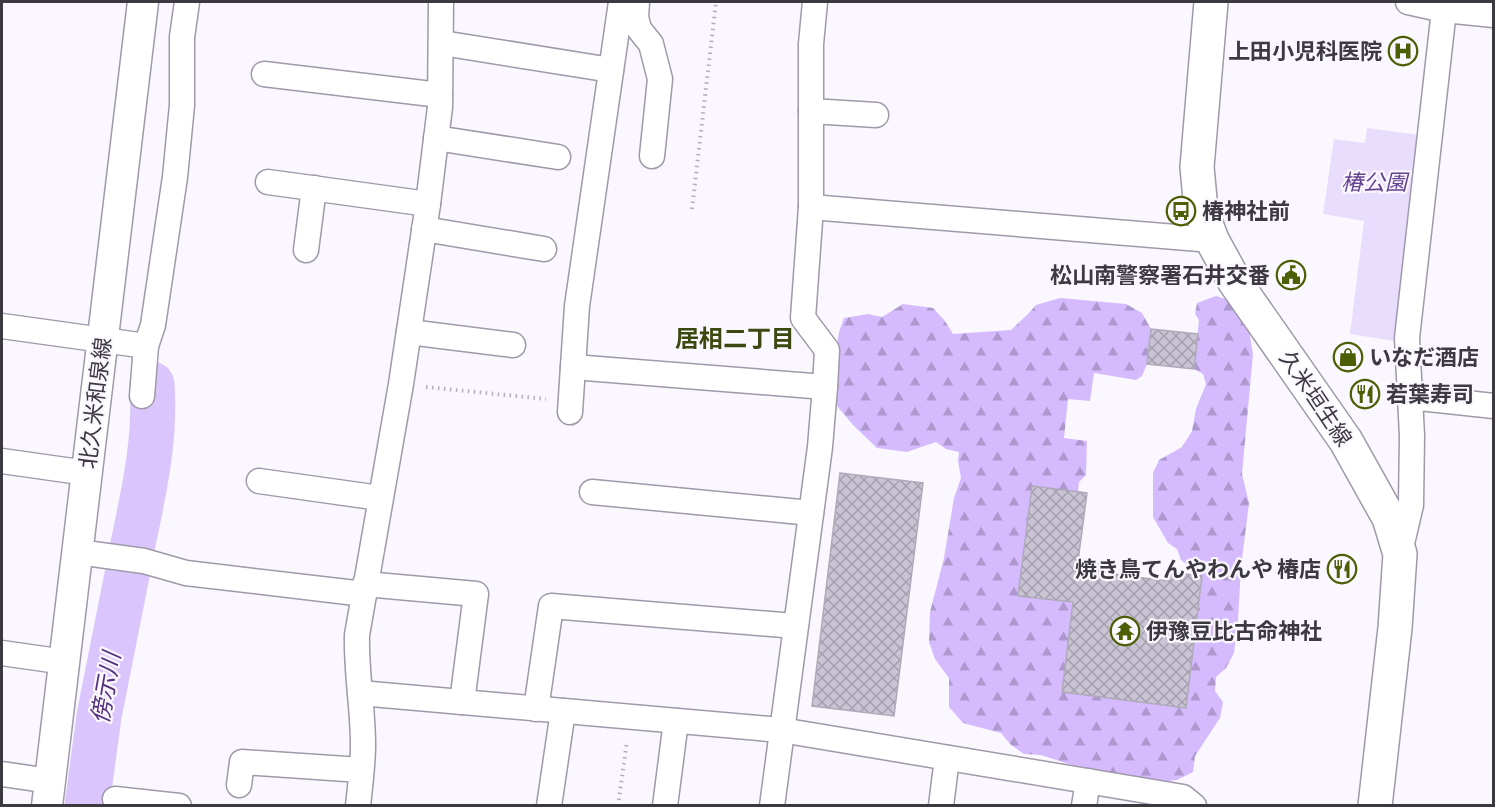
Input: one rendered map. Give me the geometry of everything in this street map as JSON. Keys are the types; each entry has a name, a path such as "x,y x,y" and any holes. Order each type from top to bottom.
{"main road":[{"name":"久米垣生線","path":"1211,2 1197,167 1201,210 1212,240 1235,282 1346,441 1389,518 1400,555 1395,628 1375,806"}],"street":[{"name":"北久米和泉線","path":"49,793 143,2"},
{"path":"142,396 146,346 153,325 175,177 182,105 182,37 187,2"},
{"path":"358,806 363,747 356,662 357,634 401,384 428,204 440,95 441,2"},
{"path":"570,407 577,306 621,2"},
{"path":"637,2 636,17 639,29 651,44 660,79 652,156"},
{"path":"772,806 820,447 827,350 803,318 812,207 811,44 815,2"},
{"path":"1408,2 1494,15"},
{"path":"1400,555 1411,505 1412,436 1407,338 1449,7"},
{"path":"442,43 611,70"},
{"path":"264,74 440,95"},
{"path":"811,111 876,115"},
{"path":"436,138 558,158"},
{"path":"268,182 428,204"},
{"path":"306,250 314,188"},
{"path":"812,207 1212,240"},
{"path":"424,230 544,249"},
{"path":"2,326 146,346"},
{"path":"409,332 513,345"},
{"path":"573,367 825,387"},
{"path":"1410,397 1494,406"},
{"path":"2,461 87,472"},
{"path":"258,481 380,498"},
{"path":"592,492 811,513"},
{"path":"78,552 144,561 186,573 365,589 476,594 462,702"},
{"path":"536,709 551,606 795,626"},
{"path":"2,652 65,662"},
{"path":"360,693 781,730 1088,781 1186,803"},
{"path":"549,806 563,711"},
{"path":"665,806 676,721"},
{"path":"941,806 947,758"},
{"path":"239,785 242,762 361,770"},
{"path":"2,774 49,793"},
{"path":"1084,806 1088,781"},
{"path":"115,799 179,806"}],"path":[{"path":"692,209 716,2"},
{"path":"401,384 570,407"},
{"path":"618,806 631,717"}],"green space":[{"name":"椿公園","path":"1367,128 1420,135 1395,341 1350,334 1364,221 1323,214 1334,139 1365,143"},
{"path":"1216,296 1229,300 1249,330 1253,354 1242,474 1249,503 1234,653 1226,668 1216,677 1215,691 1223,702 1220,718 1195,756 1193,772 1177,780 1163,782 1084,769 1041,755 1024,754 1011,745 1001,733 963,723 949,707 949,678 935,659 929,642 930,612 944,558 954,498 961,478 959,452 946,449 936,442 907,452 877,448 853,425 837,406 832,379 839,332 844,318 868,314 882,317 903,304 933,308 953,334 1011,330 1036,305 1060,298 1126,304 1142,313 1151,329 1147,364 1142,376 1136,380 1094,373 1090,401 1068,399 1064,438 1087,441 1086,475 1079,482 1078,492 1032,486 1018,595 1073,602 1186,707 1202,576 1181,560 1177,549 1168,543 1153,517 1153,473 1159,460 1182,447 1192,431 1196,409 1206,384 1203,374 1194,369 1199,320 1195,314 1197,303"}],"building":[{"path":"1151,329 1198,334 1194,369 1147,364"},
{"path":"840,473 923,483 894,716 812,706"},
{"path":"1032,486 1087,493 1078,561 1107,565 1106,573 1167,581 1168,572 1202,576 1186,708 1062,692 1073,602 1018,596"}],"waterway":[{"name":"傍示川","path":"133,544 151,445 152,384"},
{"name":"傍示川","path":"87,806 99,716 128,570"}],"place":[{"name":"上田小児科医院","path":"1403,51"},
{"name":"椿神社前","path":"1181,211"},
{"name":"松山南警察署石井交番","path":"1291,275"},
{"name":"いなだ酒店","path":"1348,357"},
{"name":"若葉寿司","path":"1365,394"},
{"name":"焼き鳥てんやわんや 椿店","path":"1342,569"},
{"name":"伊豫豆比古命神社","path":"1125,631"}],"district":[{"name":"居相二丁目","path":"735,339"}]}
